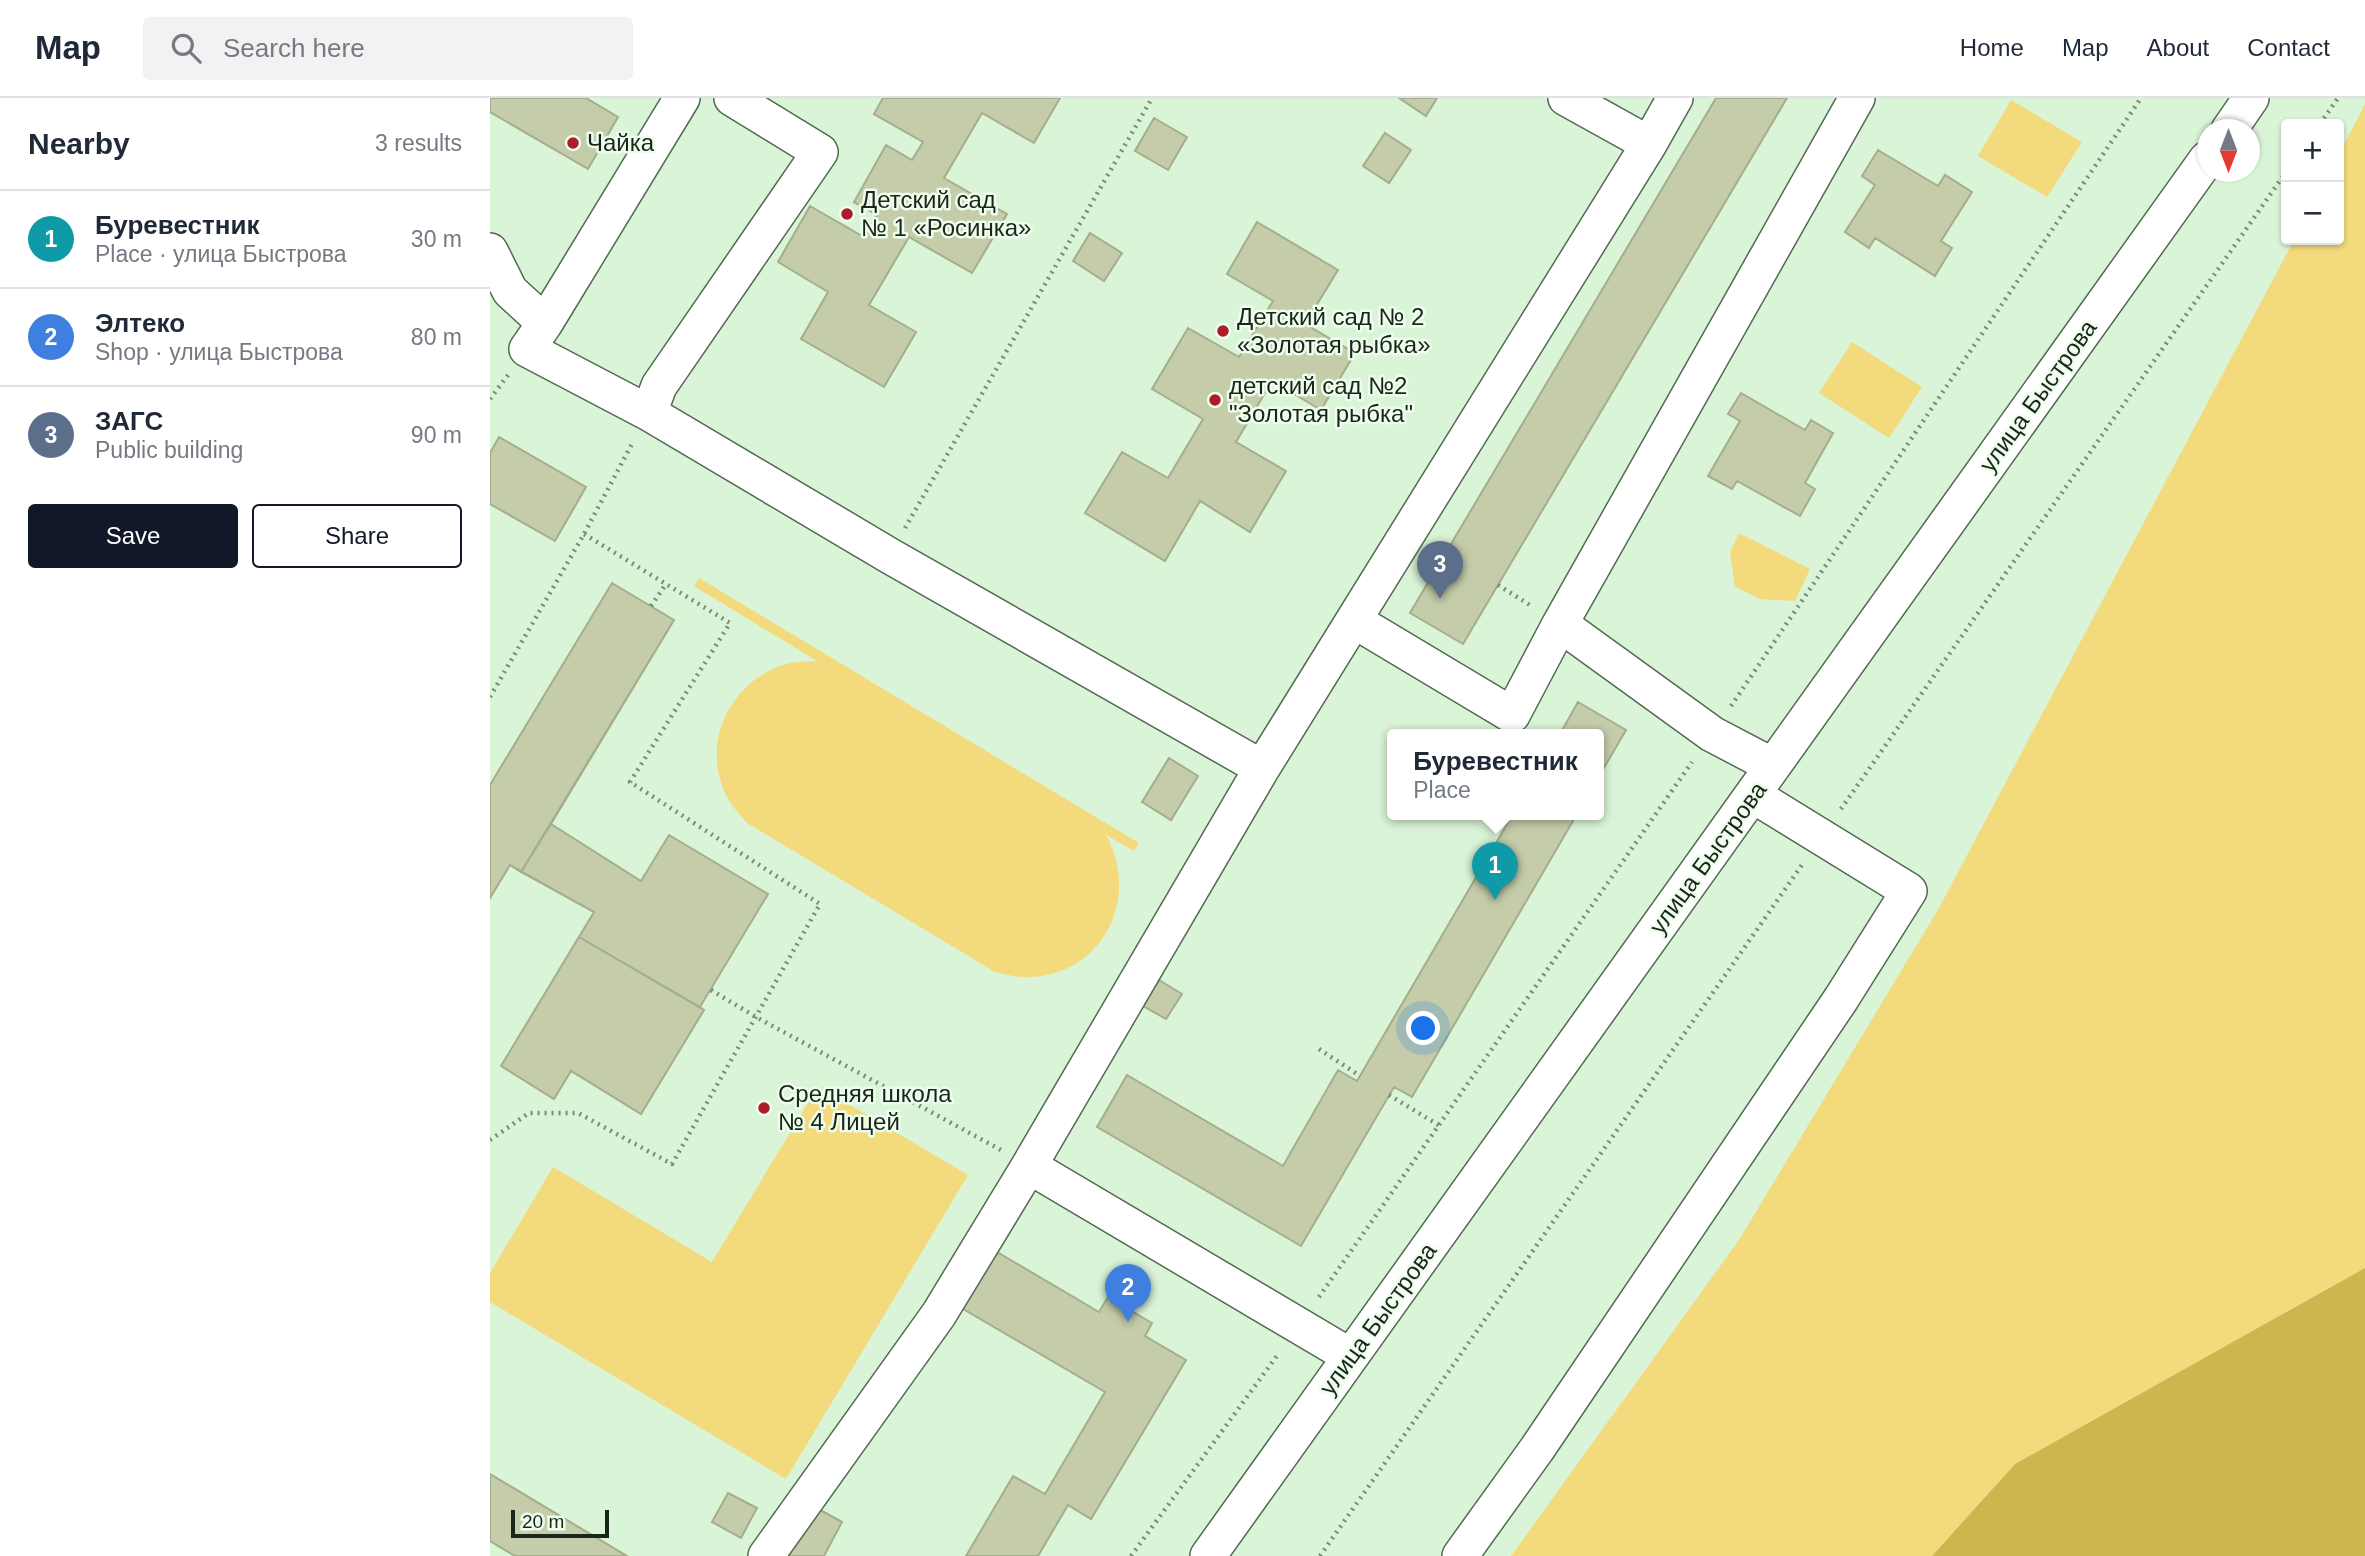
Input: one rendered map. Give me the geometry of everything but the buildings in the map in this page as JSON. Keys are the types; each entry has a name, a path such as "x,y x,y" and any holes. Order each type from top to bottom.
{"street":[{"path":"682,98 545,323 527,348 649,413 890,556 1262,768"},
{"path":"649,413 659,386 820,152 732,98"},
{"path":"1566,98 1649,144"},
{"path":"766,1556 939,1314 1029,1166 1262,768 1675,98"},
{"path":"1355,621 1513,715 1548,617 1857,98"},
{"path":"2237,119 2251,98"},
{"name":"улица Быстрова","path":"1208,1556 2197,173"},
{"path":"490,251 510,291 545,323"},
{"path":"1548,617 1712,734 1773,766"},
{"path":"1460,1556 1545,1438 1841,999 1909,891 1753,795"},
{"path":"1029,1166 1350,1356"}],"path":[{"path":"890,556 1152,98"},
{"path":"1131,1556 1440,1126 1712,734 2141,98"},
{"path":"2323,119 2338,98"},
{"path":"490,697 584,534 649,413"},
{"path":"490,1140 529,1113 578,1113 672,1164 820,904 630,782 730,622 584,534"},
{"path":"651,606 666,584"},
{"path":"1499,585 1548,617"},
{"path":"711,990 1029,1166"},
{"path":"1319,1049 1360,1076"},
{"path":"1389,1095 1440,1126"}],"shaded area":[{"path":"2011,100 2082,142 2047,197 1978,156"},
{"path":"2365,104 2365,1268 2015,1464 1932,1556 1511,1556 1739,1240 1939,908 2291,245 2344,245 2344,144"},
{"path":"1852,342 1922,387 1889,438 1819,393"},
{"path":"1739,533 1810,569 1795,601 1760,599 1735,587 1730,552"},
{"path":"699,578 1139,843 1134,851 1106,835 1116,858 1119,882 1117,906 1109,927 1096,946 1079,962 1058,972 1027,977 995,972 747,823 727,797 719,773 717,753 726,715 750,683 767,672 790,663 817,661 694,586"},
{"path":"818,1086 968,1175 786,1479 490,1302 490,1273 553,1167 712,1262"},
{"path":"2365,1268 2365,1556 1932,1556 2015,1464"}],"place":[{"name":"Чайка","path":"573,143"},
{"name":"Детский сад № 1 «Росинка»","path":"847,214"},
{"name":"Детский сад № 2 «Золотая рыбка»","path":"1223,331"},
{"name":"детский сад №2 \"Золотая рыбка\"","path":"1215,400"},
{"name":"ЗАГС","path":"1440,599"},
{"name":"Буревестник","path":"1495,900"},
{"name":"Средняя школа № 4 Лицей","path":"764,1108"},
{"name":"Элтеко","path":"1128,1322"}]}
